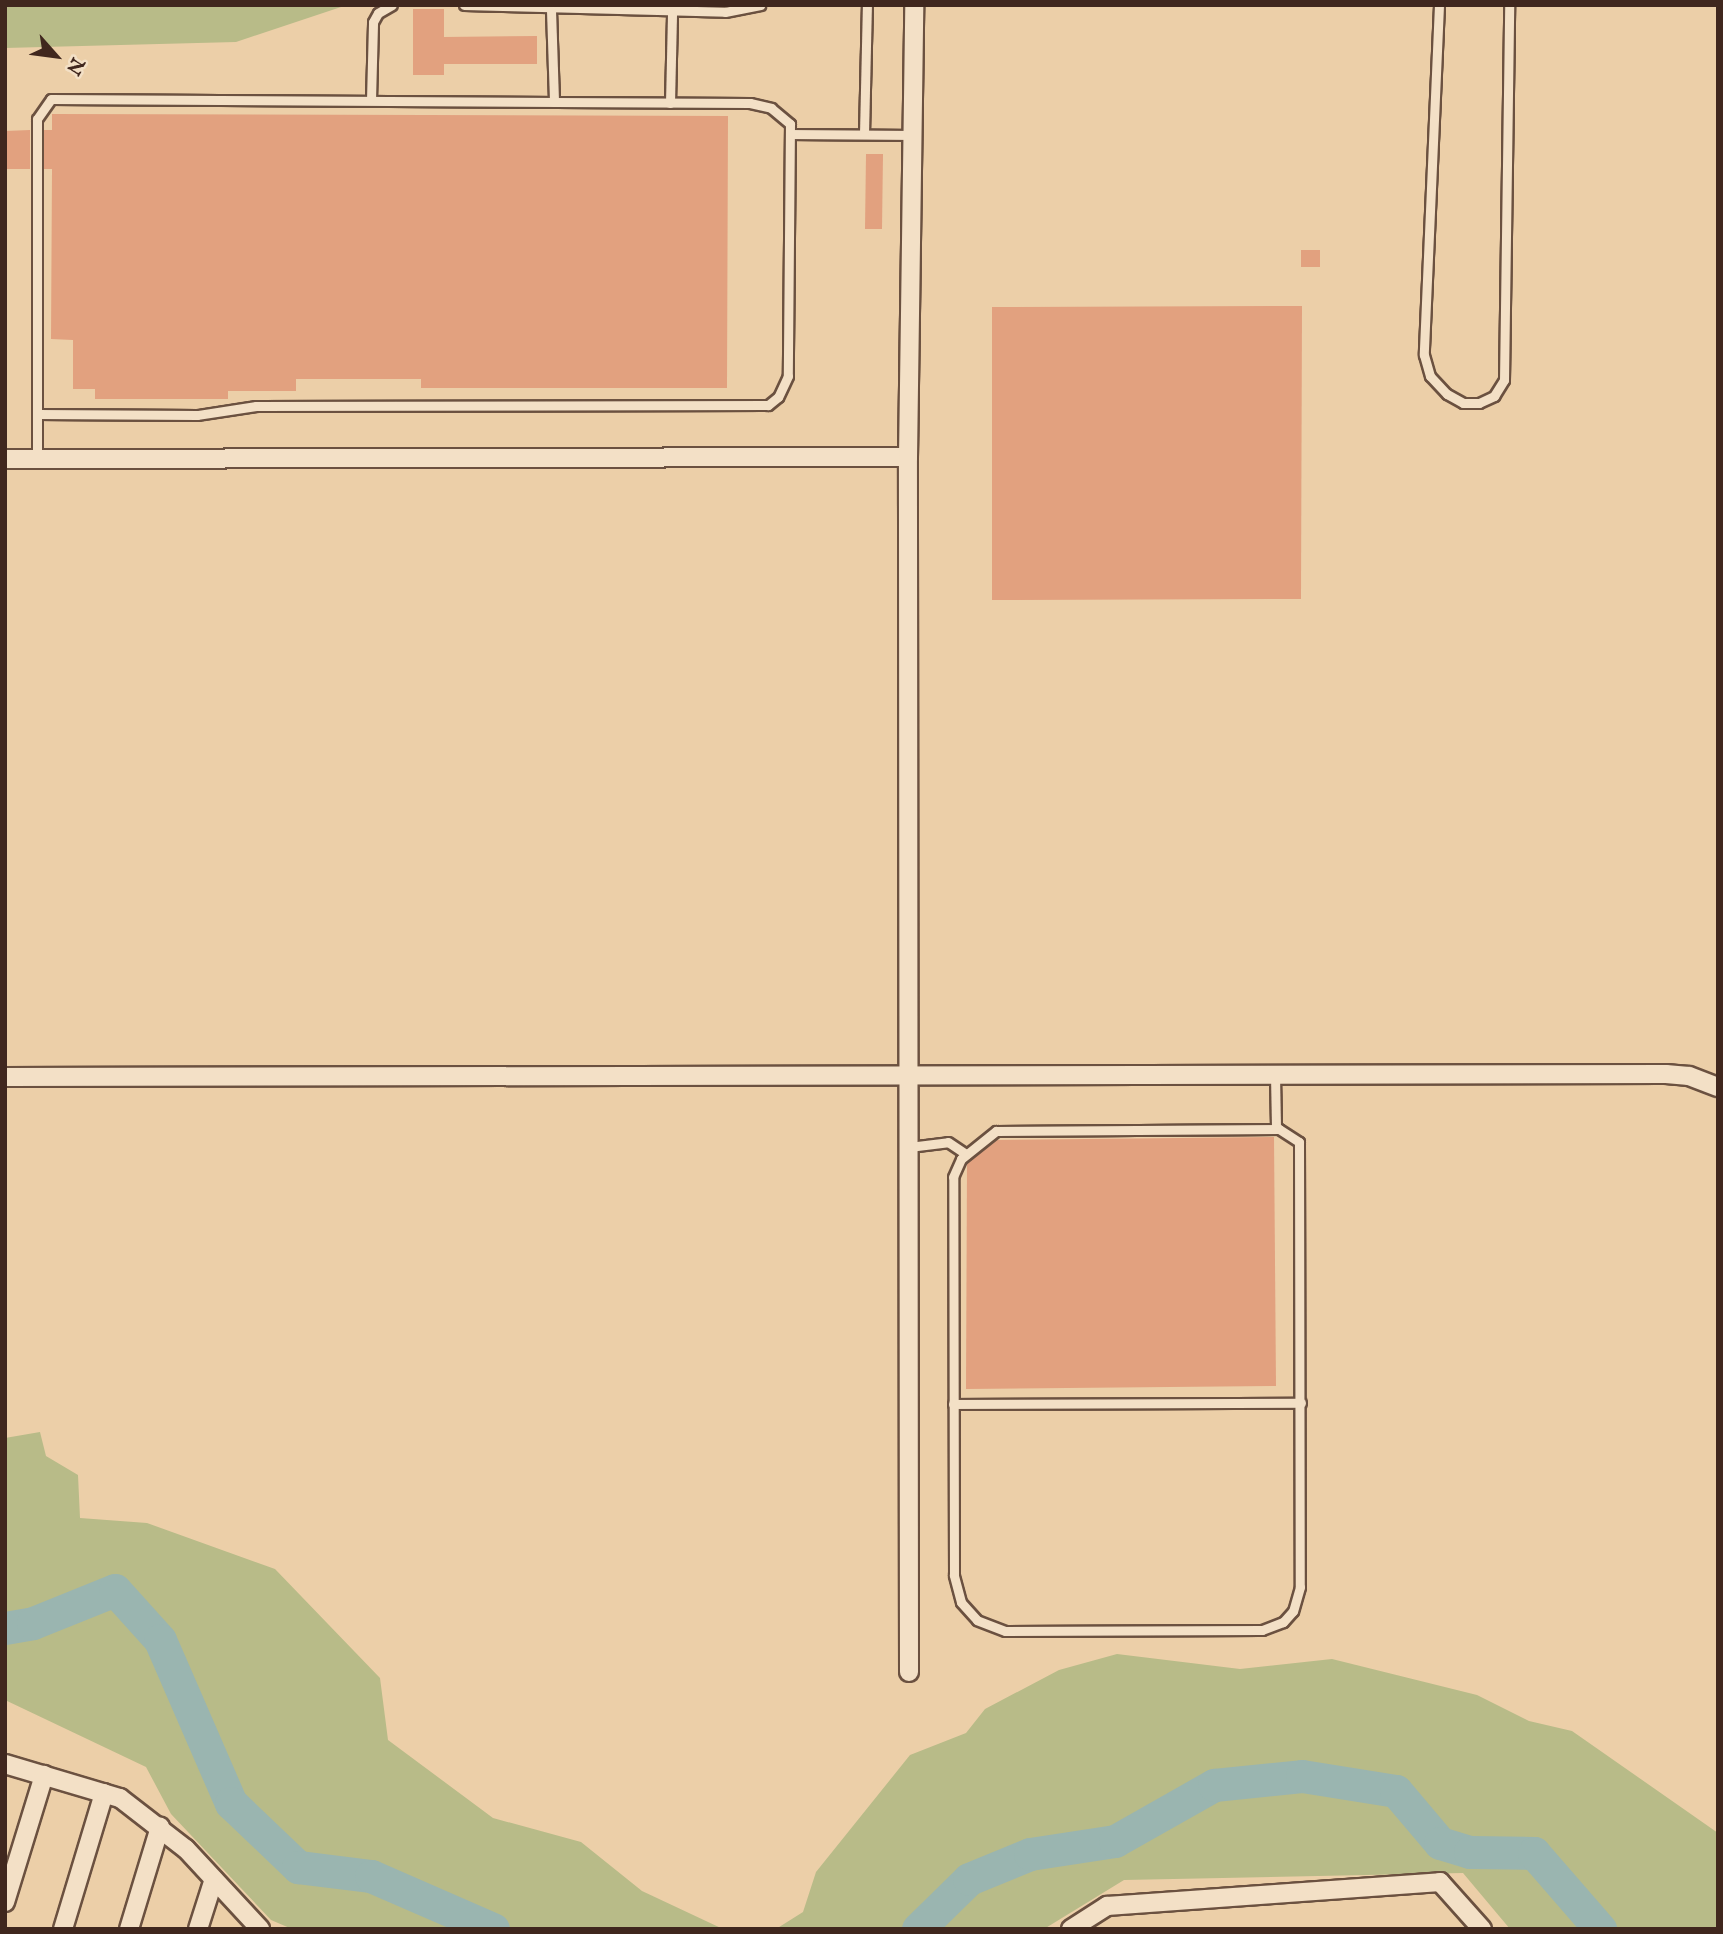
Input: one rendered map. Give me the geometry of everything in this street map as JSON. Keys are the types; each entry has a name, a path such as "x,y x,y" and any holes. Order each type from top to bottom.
{"street":[{"path":"909,1672 908,457 914,5"},
{"path":"5,459 908,457"},
{"path":"5,1077 1666,1074 1689,1076 1718,1087"},
{"path":"5,1764 120,1798 160,1827 214,1879 260,1929"},
{"path":"5,1902 44,1775"},
{"path":"63,1929 104,1793"},
{"path":"129,1929 160,1827"},
{"path":"198,1929 214,1879"},
{"path":"1071,1929 1107,1906 1440,1882 1482,1929"}],"lane":[{"path":"371,100 373,22 378,13 391,5"},
{"path":"464,5 672,12 725,12 761,5"},
{"path":"864,134 867,5"},
{"path":"1439,5 1424,355 1430,376 1447,394 1463,402 1479,403 1494,396 1504,380 1508,5"},
{"path":"551,10 554,102"},
{"path":"670,103 672,12"},
{"path":"37,459 37,120 44,103 58,98 763,105 785,117 792,134 788,376 778,397 768,405 256,406 197,415 38,414"},
{"path":"792,134 912,135"},
{"path":"1275,1074 1276,1129"},
{"path":"1276,1129 1294,1136 1301,1153 1299,1595 1283,1622 1248,1630 1005,1630 977,1620 961,1602 954,1575 953,1182 956,1168 966,1154 989,1134 1004,1131 1276,1129"},
{"path":"909,1147 948,1142 966,1154"},
{"path":"953,1404 1301,1403"}],"green space":[{"path":"5,5 347,5 236,42 5,48"},
{"path":"40,1432 46,1456 78,1475 80,1518 147,1523 275,1569 380,1678 388,1740 493,1818 581,1842 642,1891 723,1929 292,1929 271,1920 171,1814 146,1767 5,1700 5,1438"},
{"path":"1117,1654 1240,1669 1332,1659 1477,1695 1529,1721 1572,1731 1718,1833 1718,1929 1510,1929 1463,1873 1124,1880 1044,1929 776,1929 803,1912 816,1872 910,1755 966,1733 985,1709 1059,1670"}],"building":[{"path":"413,9 444,9 444,37 537,36 537,64 444,64 444,75 413,75"},
{"path":"52,114 728,116 727,388 421,388 421,379 296,379 296,391 228,391 228,399 95,399 95,389 73,389 73,340 51,339 52,169 44,169 44,130 52,130"},
{"path":"30,130 30,169 5,169 5,131"},
{"path":"866,154 883,154 882,229 865,229"},
{"path":"1301,250 1320,250 1320,267 1301,267"},
{"path":"1302,306 1301,599 992,600 992,307"},
{"path":"1274,1137 1276,1386 966,1389 967,1163 997,1140"}],"waterway":[{"path":"5,1628 33,1623 115,1590 160,1640 231,1803 298,1867 371,1876 493,1929"},
{"path":"918,1929 969,1879 1030,1854 1115,1841 1214,1785 1302,1776 1396,1791 1440,1843 1470,1852 1534,1853 1600,1929"}]}
